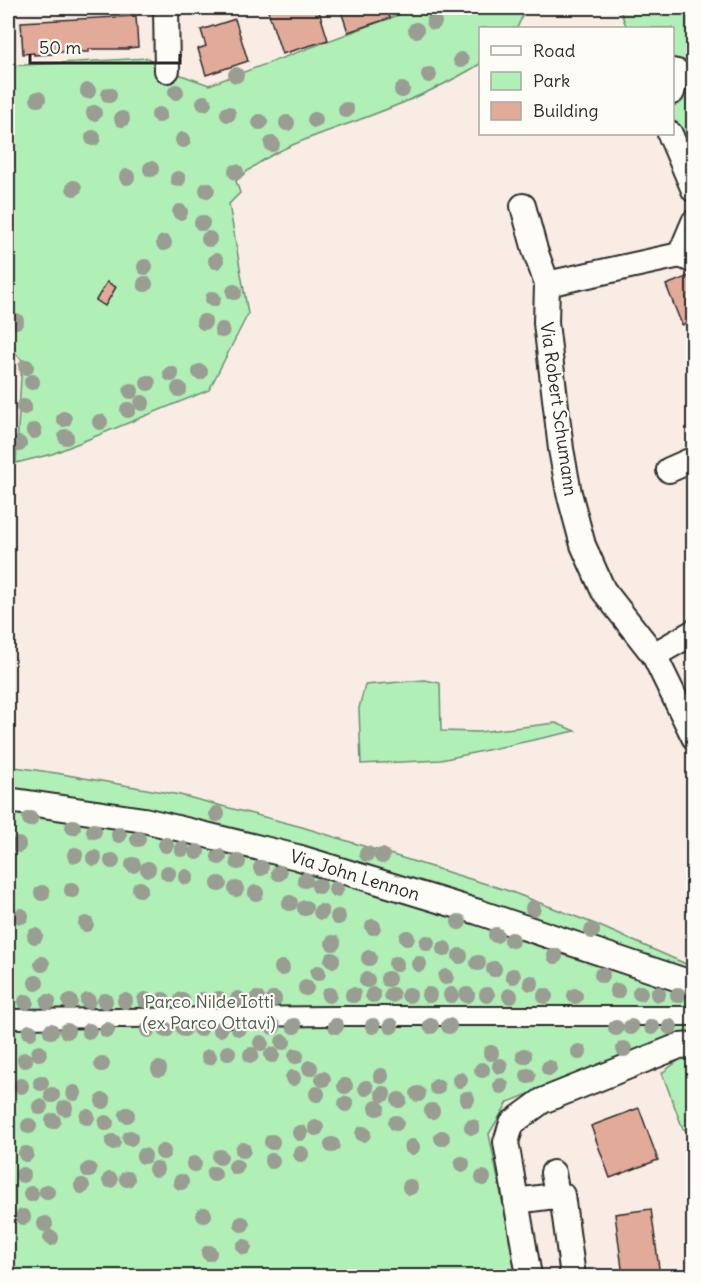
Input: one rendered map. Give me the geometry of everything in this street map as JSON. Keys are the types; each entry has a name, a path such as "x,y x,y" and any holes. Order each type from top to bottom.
{"street":[{"path":"166,8 167,70"},
{"path":"674,71 677,72 674,84"},
{"path":"670,135 693,190"},
{"name":"Via Robert Schumann","path":"523,206 546,284 546,323 561,449 569,493 584,545 603,590 654,655 693,737"},
{"path":"546,284 687,258 693,222"},
{"path":"669,470 693,459"},
{"path":"654,655 693,632"},
{"name":"Via John Lennon","path":"8,800 144,820 275,851 478,912 693,984"},
{"path":"8,1019 693,1016"},
{"path":"529,1276 506,1142 512,1123 542,1101 679,1046 693,1045"},
{"path":"516,1201 555,1184 562,1195 573,1276"}],"green space":[{"path":"417,8 526,8 517,27 479,27 479,65 413,98 283,149 266,158 236,181 240,193 229,204 248,314 209,390 52,454 16,463 22,360 8,347 8,66 148,58 167,70 209,85"},
{"path":"619,8 693,8 693,190 672,135 674,27 627,27"},
{"path":"425,680 440,683 441,731 479,732 556,723 575,731 441,760 361,764 359,708 365,685"},
{"name":"Parco Nilde Iotti (ex Parco Ottavi)","path":"8,766 180,795 302,827 509,891 595,924 693,967 693,1029 508,1102 489,1134 517,1276 8,1276"},
{"path":"693,1054 693,1147 689,1131 683,1129 662,1073 686,1055"}],"building":[{"path":"267,8 318,8 328,40 282,54"},
{"path":"340,8 386,8 390,18 348,32"},
{"path":"136,16 138,47 89,49 89,52 23,54 21,22"},
{"path":"235,19 248,61 206,75 198,49 206,46 201,30"},
{"path":"694,274 694,320 682,325 666,285"},
{"path":"107,282 116,287 105,306 96,300"},
{"path":"639,1108 658,1160 610,1178 591,1126"},
{"path":"651,1209 660,1276 623,1276 615,1214"}]}
